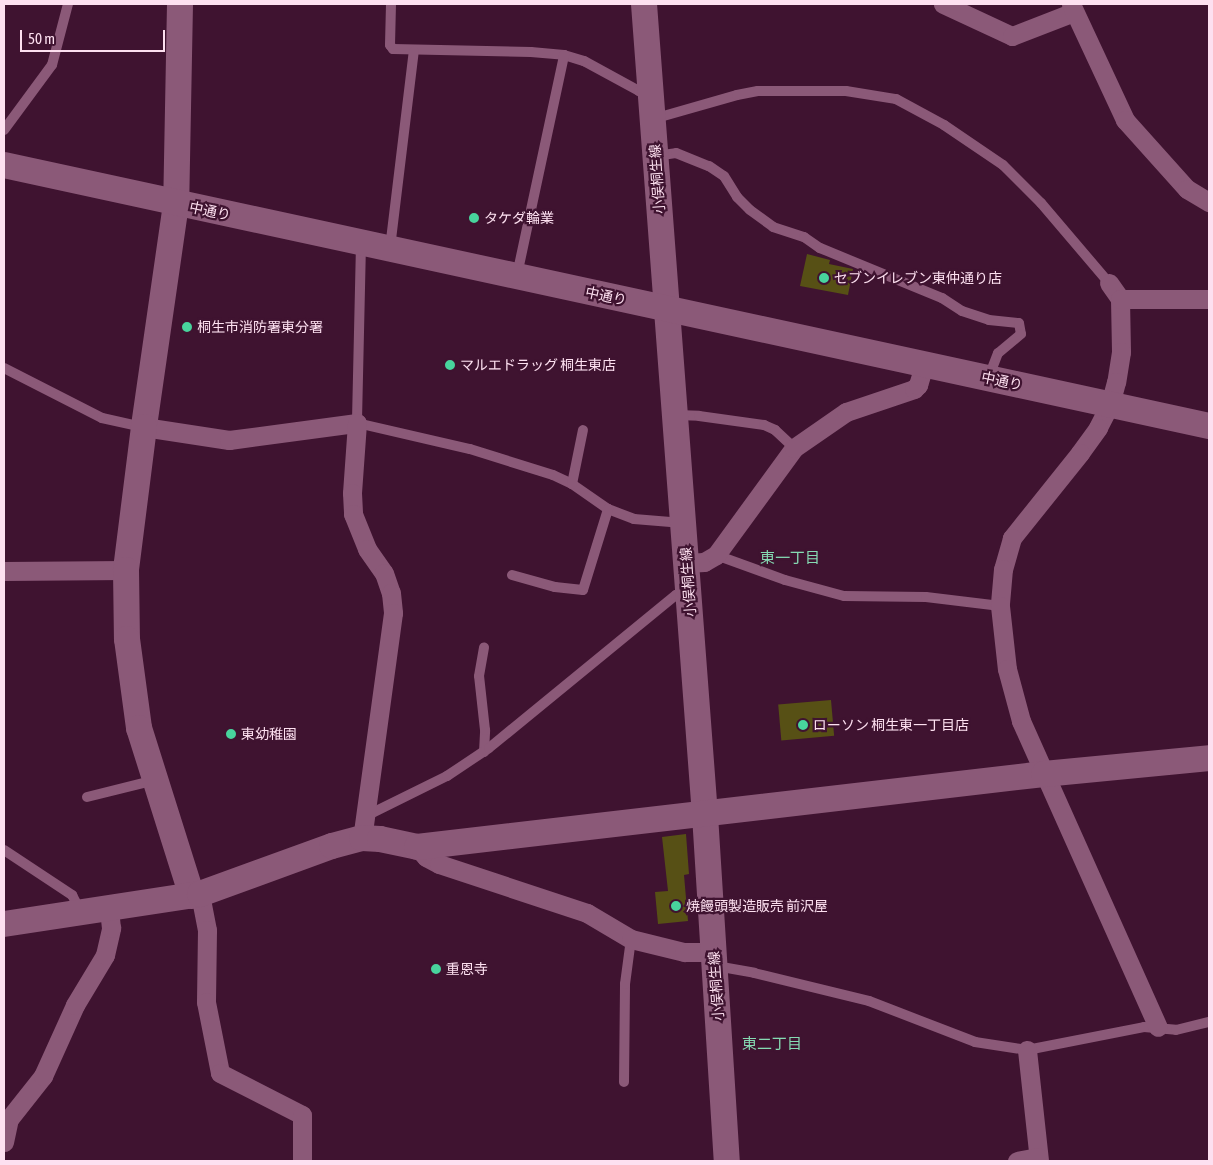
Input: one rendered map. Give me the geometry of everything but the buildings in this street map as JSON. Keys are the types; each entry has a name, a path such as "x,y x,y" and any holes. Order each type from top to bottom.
{"street":[{"path":"180,4 176,204 144,427 126,570 128,639 138,728 207,930 206,1002 220,1073 302,1115 302,1161"},
{"name":"小俣桐生線","path":"644,4 689,590 727,1161"},
{"path":"943,4 1012,36 1072,8 1125,120 1187,189 1209,202"},
{"name":"中通り","path":"4,165 176,204 390,248 1209,426"},
{"path":"1109,283 1120,299 1121,352 1110,404 1098,428 1080,453 1012,538 1003,569 1000,606 1006,669 1021,721 1158,1027"},
{"path":"1120,299 1209,299"},
{"path":"687,564 704,562 716,555 794,448 846,412 914,389 918,384 924,365"},
{"path":"144,427 229,440 357,423 352,493 353,514 367,549 384,572 391,593 393,613 364,827"},
{"path":"4,571 126,570"},
{"path":"364,827 380,839 417,847 705,815 1044,774 1209,758"},
{"path":"4,924 109,910 196,895 332,846 364,827"},
{"path":"417,847 426,857 439,864 587,913 631,939 715,959"},
{"path":"4,1130 43,1076 75,1005 105,955 111,928 109,910"},
{"path":"1017,1161 1038,1159 1026,1050"}],"lane":[{"path":"4,130 52,65 68,4"},
{"path":"391,4 390,44 393,50 503,51 564,55 584,60 639,91 650,92"},
{"path":"390,248 414,51"},
{"path":"516,276 564,55"},
{"path":"653,119 737,95 758,91 846,91 896,99 944,124 1003,165 1041,203 1109,283"},
{"path":"655,156 676,153 709,166 724,176 737,197 750,210 773,227 804,237 820,248 942,298 962,312 989,320 1019,323 1021,334 998,353 989,378"},
{"path":"361,243 357,423 470,449 553,475 572,484 608,509 634,519 664,523 684,523"},
{"path":"4,368 102,418 144,427"},
{"path":"676,415 707,416 764,425 775,430 794,448"},
{"path":"572,484 582,430"},
{"path":"512,575 555,587 583,590 608,509"},
{"path":"716,555 785,580 844,596 926,597 1000,606"},
{"path":"364,827 484,752 676,595 689,590"},
{"path":"484,646 479,676 485,730 484,752"},
{"path":"87,798 155,780"},
{"path":"4,850 72,895 82,913"},
{"path":"624,1082 625,984 631,939"},
{"path":"715,959 754,972 869,1001 975,1042 1026,1050 1144,1027 1176,1030 1209,1022"}],"place":[{"name":"タケダ輪業","path":"474,218"},
{"name":"セブンイレブン東仲通り店","path":"824,278"},
{"name":"桐生市消防署東分署","path":"187,327"},
{"name":"マルエドラッグ 桐生東店","path":"450,365"},
{"name":"ローソン 桐生東一丁目店","path":"803,725"},
{"name":"東幼稚園","path":"231,734"},
{"name":"焼饅頭製造販売 前沢屋","path":"676,906"},
{"name":"重恩寺","path":"436,969"}],"district":[{"name":"東一丁目","path":"790,558"},
{"name":"東二丁目","path":"772,1044"}]}
